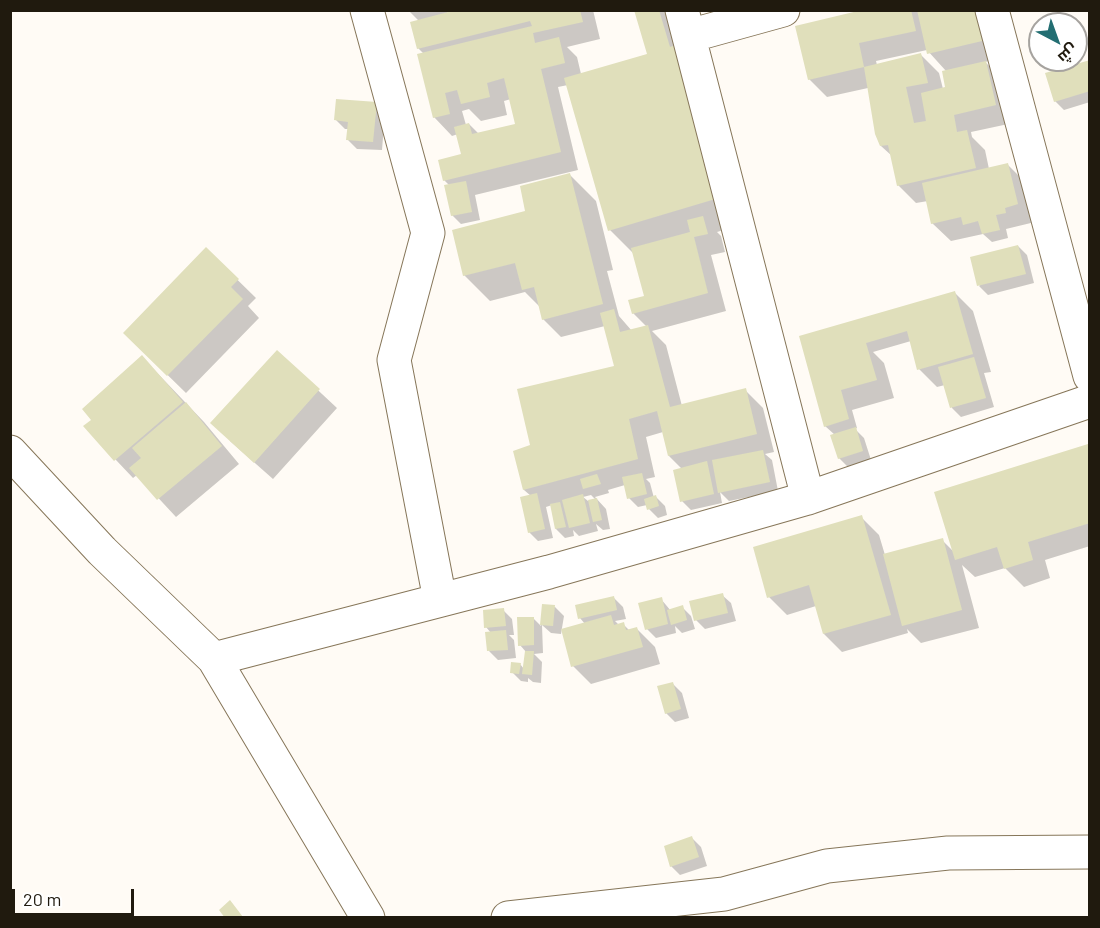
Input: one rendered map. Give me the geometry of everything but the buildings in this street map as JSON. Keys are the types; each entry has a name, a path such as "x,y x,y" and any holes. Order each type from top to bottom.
{"street":[{"path":"367,10 428,233 393,360 440,600"},
{"path":"783,10 686,23 808,498"},
{"path":"992,10 1089,376"},
{"path":"214,659 549,572 808,498 1089,401"},
{"path":"10,452 102,551 214,659 368,918"},
{"path":"508,918 724,894 827,866 948,853 1089,852"}]}
